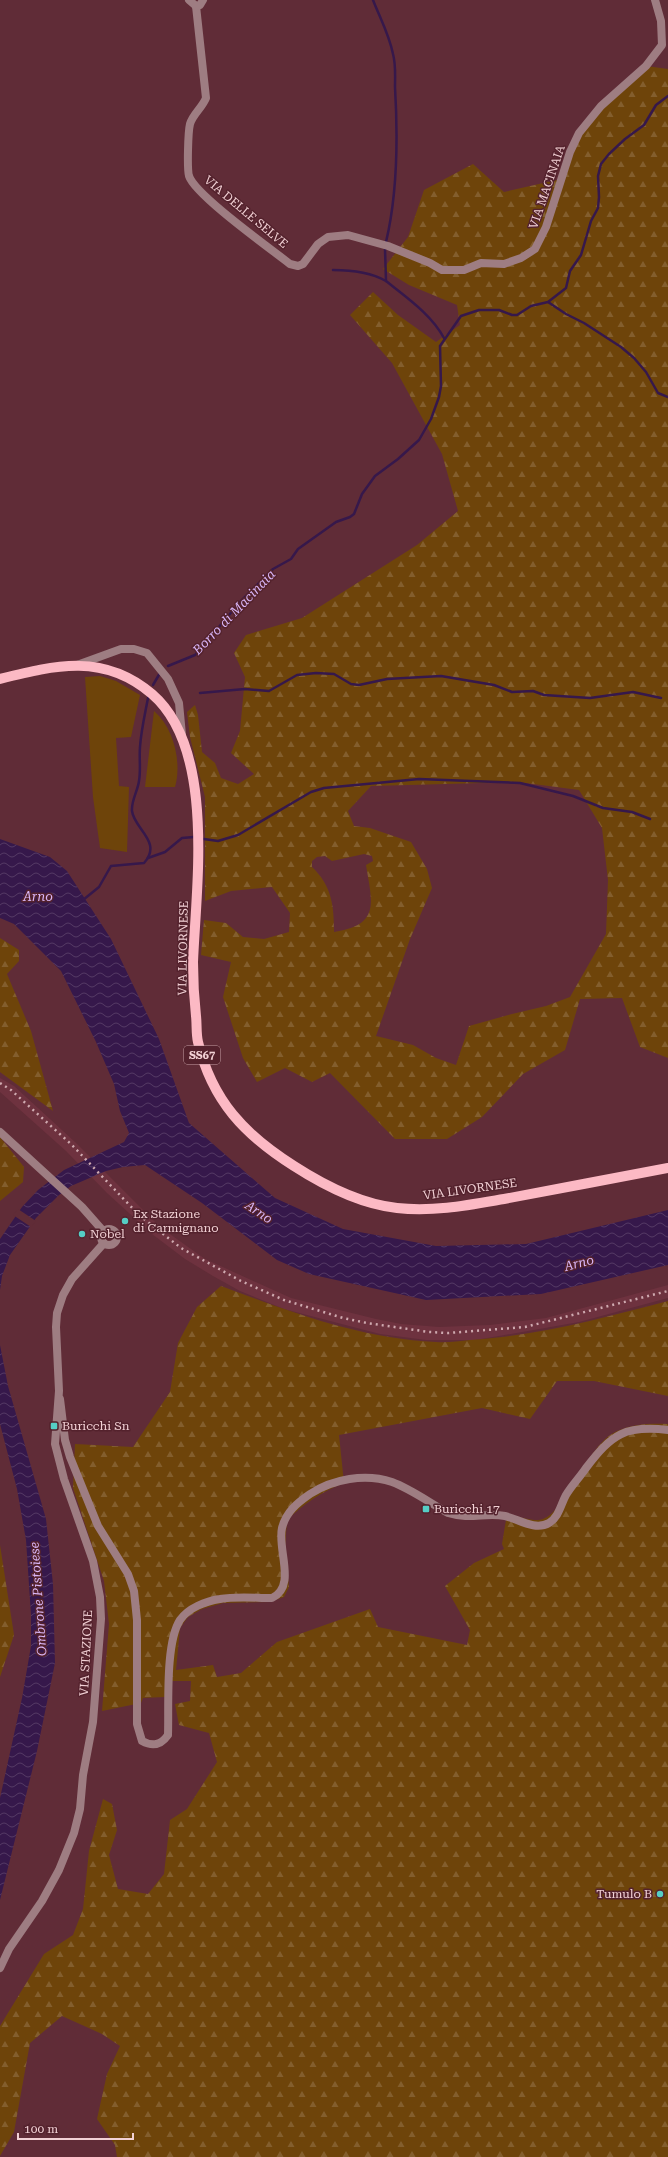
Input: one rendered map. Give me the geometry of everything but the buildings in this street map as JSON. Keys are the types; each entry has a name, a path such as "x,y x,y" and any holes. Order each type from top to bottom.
{"main road":[{"name":"VIA LIVORNESE","path":"0,679 50,666 77,665 103,668 124,676 142,686 160,701 175,721 182,736 194,781 197,807 196,907 193,965 198,1041 207,1068 220,1097 240,1125 264,1147 327,1186 363,1200 396,1208 426,1210 493,1200 668,1168"}],"street":[{"path":"189,0 196,6 200,5 204,0"},
{"name":"VIA MACINAIA","path":"298,266 303,264 318,244 328,237 348,235 388,246 430,263 442,270 464,270 481,263 504,264 521,258 535,249 546,227 570,152 579,133 601,106 646,66 662,45 661,21 655,0"},
{"name":"VIA DELLE SELVE","path":"196,6 206,98 190,122 188,132 189,175 194,185 216,205 290,264 298,266"},
{"path":"77,665 121,649 134,649 147,653 168,679 179,703 182,736"},
{"name":"VIA STAZIONE","path":"0,1132 27,1155 82,1207 104,1232 110,1230 116,1237 112,1244 104,1243 72,1279 63,1295 57,1313 59,1391 55,1444 64,1479 94,1561 100,1597 101,1620 94,1722 83,1775 80,1809 74,1833 56,1876 42,1900 9,1949 0,1968"},
{"path":"104,1232 101,1238 104,1243"},
{"path":"59,1391 65,1440 70,1457 98,1526 128,1574 134,1590 138,1620 138,1724 142,1741 149,1745 157,1745 168,1735 172,1642 179,1621 185,1614 211,1601 222,1598 272,1598 278,1594 284,1584 285,1574 281,1545 282,1529 285,1517 300,1501 318,1489 339,1480 381,1480 393,1482 456,1516 505,1516 518,1522 543,1525 550,1522 558,1513 566,1494 605,1444 619,1435 635,1429 646,1427 668,1430"}],"shaded area":[{"path":"0,1078 14,1086 75,1142 160,1227 205,1259 291,1298 401,1324 439,1327 490,1325 546,1318 668,1285 668,1298 579,1322 476,1340 426,1340 380,1334 284,1309 240,1291 213,1276 185,1259 152,1234 107,1193 66,1151 0,1092"}],"green space":[{"path":"646,66 668,69 668,1058 640,1047 622,998 580,999 565,1050 523,1074 482,1117 447,1139 395,1139 330,1073 312,1082 285,1068 257,1082 243,1058 223,997 231,962 201,955 204,920 226,923 243,937 264,939 289,932 290,913 272,887 231,891 205,901 205,797 190,737 187,712 195,705 198,715 202,752 215,763 221,778 238,784 254,774 231,753 240,731 245,677 234,653 246,635 302,618 417,545 458,511 442,454 392,363 350,315 373,292 398,315 436,342 460,325 457,305 409,285 383,269 408,237 424,190 473,164 504,192 561,179 579,133","holes":["518,782 579,790 602,828 608,880 606,934 570,997 546,1006 469,1026 456,1065 436,1058 413,1045 376,1036 410,939 432,888 427,869 411,842 370,828 354,826 348,811 371,786","364,854 372,856 373,861 366,865 371,901 370,910 360,924 349,929 334,932 332,905 328,889 319,874 312,867 312,861 317,857 325,856 332,861"]},
{"path":"100,676 116,681 140,695 131,737 116,738 119,786 129,787 127,852 100,848 93,797 85,677"},
{"path":"154,711 167,727 175,746 177,757 177,778 175,787 145,787"},
{"path":"0,938 19,950 19,961 7,974 31,1031 53,1111 0,1072"},
{"path":"0,1137 24,1167 23,1182 0,1201"},
{"path":"221,1286 327,1323 354,1330 408,1340 440,1342 520,1335 594,1320 668,1301 668,1396 594,1381 557,1381 530,1419 482,1408 339,1435 344,1483 314,1498 287,1520 285,1548 289,1587 284,1597 270,1602 223,1603 202,1609 188,1617 180,1628 176,1670 213,1665 217,1677 241,1673 277,1642 370,1609 378,1627 467,1645 470,1630 445,1586 474,1563 504,1549 502,1544 507,1514 534,1520 548,1517 557,1508 595,1450 606,1439 617,1431 636,1425 668,1424 668,2157 117,2157 115,2145 97,2119 107,2074 120,2046 102,2034 62,2016 30,2043 14,2132 0,2156 0,2026 44,1954 73,1935 83,1909 89,1851 103,1799 112,1804 117,1830 109,1855 118,1889 148,1894 164,1874 170,1820 187,1809 217,1762 209,1733 179,1725 175,1704 190,1701 191,1681 165,1681 165,1697 143,1698 141,1703 102,1711 109,1624 104,1581 73,1488 75,1444 133,1447 170,1392 178,1343 197,1307"},
{"path":"0,1545 14,1635 0,1677"}],"water":[{"name":"Arno","path":"0,839 50,857 67,871 111,939 159,1039 189,1123 275,1198 343,1229 436,1246 526,1244 668,1210 668,1265 541,1294 426,1300 309,1274 277,1260 202,1203 145,1165 123,1167 106,1171 71,1186 59,1195 36,1218 10,1255 2,1276 0,1290 0,1239 22,1207 38,1190 64,1170 124,1142 129,1133 120,1111 114,1084 96,1042 61,971 14,924 0,918"},
{"name":"Ombrone Pistoiese","path":"0,1345 8,1386 46,1519 53,1584 55,1663 37,1751 0,1900 0,1798 22,1698 31,1646 31,1615 26,1540 17,1489 0,1424"}],"pier":[{"path":"18,1209 36,1221 31,1227 13,1215"}],"waterway":[{"path":"373,0 389,40 395,66 397,126 396,165 393,204 386,242"},
{"name":"Borro di Macinaia","path":"168,666 195,655 241,601 273,569 291,559 298,549 336,522 354,514 362,494 375,476 398,459 419,440 431,419 439,397 441,386 440,346 461,316 479,310 499,310 512,315 517,315 531,306 548,302 566,288 570,271 581,255 591,221 598,208 598,176 601,164 625,139 644,125 656,105 668,96"},
{"path":"385,249 386,281 425,314 439,329 444,338"},
{"path":"333,270 361,272 374,275 386,281"},
{"path":"548,302 621,347 634,358 646,372 658,393 668,397"},
{"name":"Borro di Macinaia","path":"153,685 160,673"},
{"path":"200,693 245,689 269,691 297,675 316,673 334,674 351,684 359,685 387,679 441,676 494,685 512,692 533,691 544,695 590,698 633,692 661,698"},
{"name":"Borro di Macinaia","path":"83,900 99,887 111,866 144,863 149,855 149,842 137,824 132,811 139,781 143,722 148,698"},
{"path":"204,839 218,841 238,835 311,792 324,788 419,779 520,783 573,796 603,808 632,812 650,819"},
{"path":"148,858 165,852 182,838 194,837"}],"railway":[{"path":"0,1083 11,1090 72,1145 139,1215 181,1248 241,1281 284,1300 343,1318 367,1323 429,1332 448,1333 525,1327 668,1291"}],"place":[{"name":"Ex Stazione di Carmignano","path":"125,1221"},
{"name":"Nobel","path":"82,1234"},
{"name":"Buricchi Sn","path":"54,1426"},
{"name":"Buricchi 17","path":"426,1509"},
{"name":"Tumulo B","path":"660,1894"}]}
